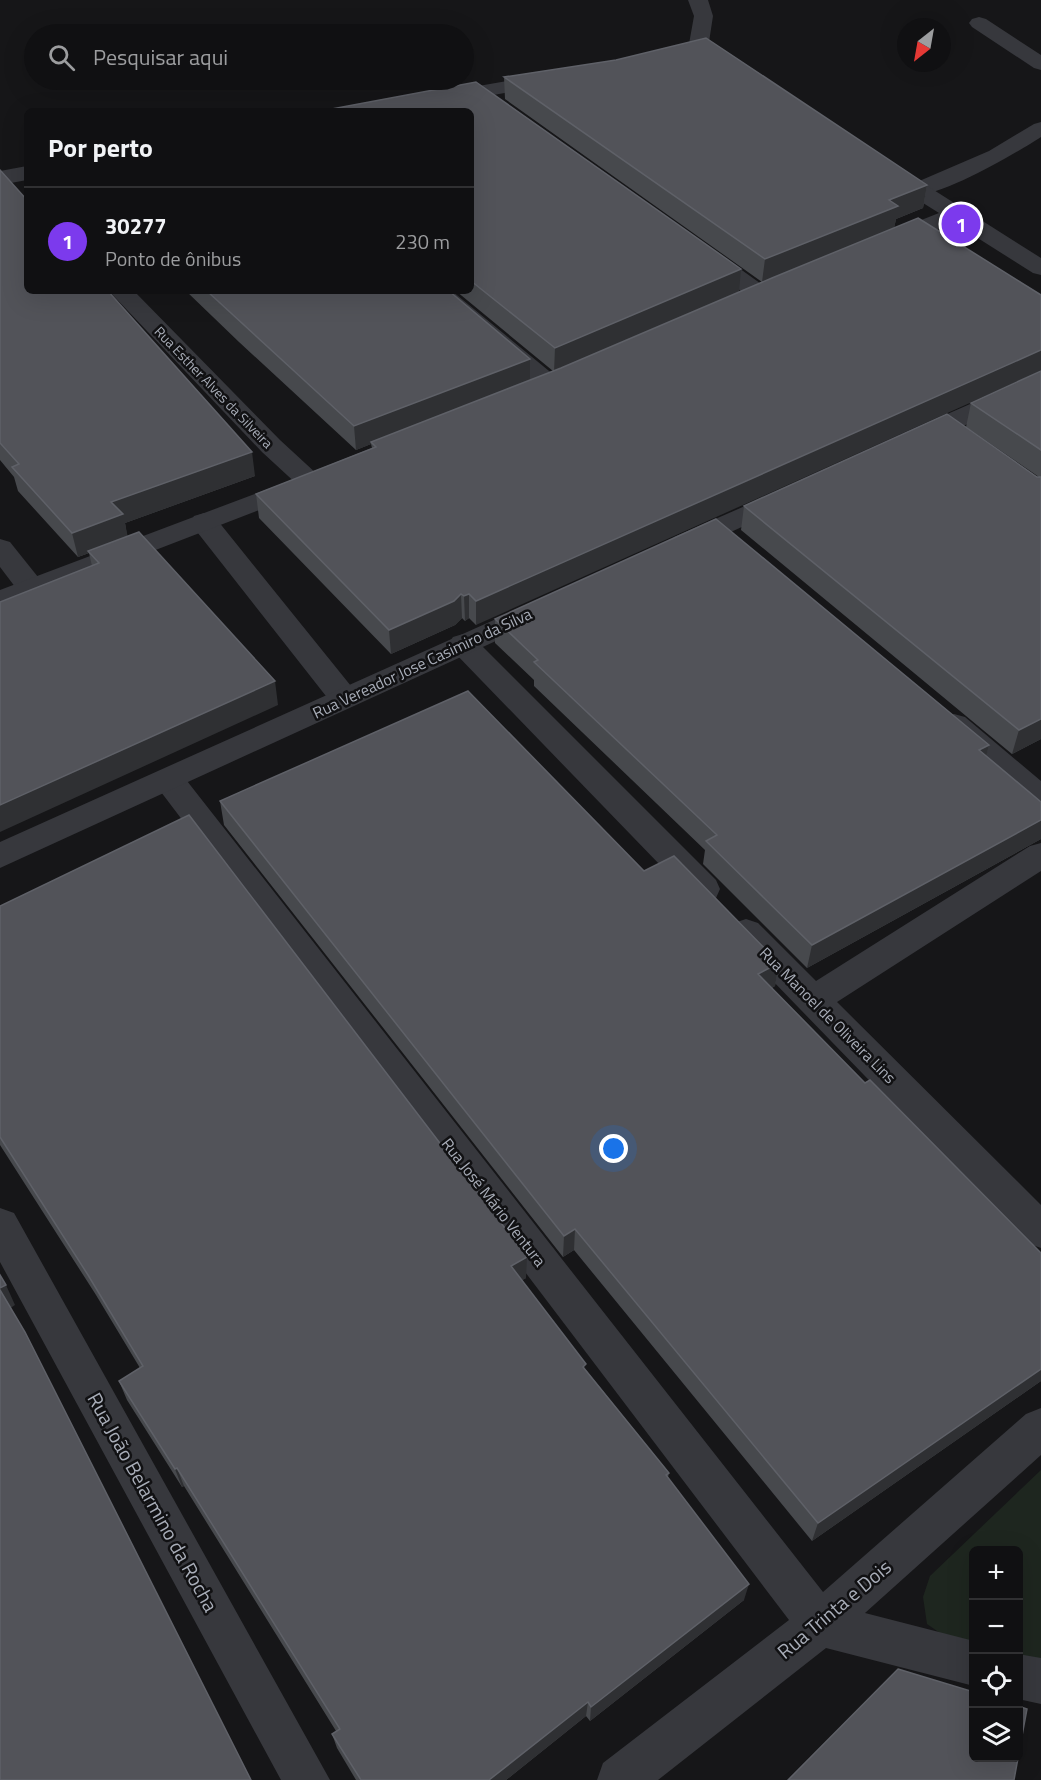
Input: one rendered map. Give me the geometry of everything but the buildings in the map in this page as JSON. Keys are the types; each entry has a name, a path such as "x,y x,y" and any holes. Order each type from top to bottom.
{"street":[{"path":"698,0 703,8 705,23 690,47 749,78"},
{"path":"979,23 1041,64"},
{"path":"385,108 564,76"},
{"path":"475,91 504,111"},
{"path":"918,190 997,156 1041,128"},
{"path":"868,157 953,214 1041,268"},
{"path":"12,176 24,190"},
{"path":"868,250 953,214"},
{"path":"684,240 771,289 729,307"},
{"name":"Rua Esther Alves da Silveira","path":"124,294 271,446 320,477 204,522"},
{"path":"442,294 551,385"},
{"path":"889,450 953,432 1041,381"},
{"path":"664,552 803,489"},
{"path":"0,601 204,522 344,698"},
{"path":"717,528 744,550"},
{"path":"0,548 32,589"},
{"name":"Rua Vereador Jose Casimiro da Silva","path":"0,856 558,601"},
{"name":"Rua Manoel de Oliveira Lins","path":"463,644 1041,1231"},
{"path":"933,708 1041,798"},
{"name":"Rua José Mário Ventura","path":"169,780 820,1624"},
{"path":"813,1000 1041,855"},
{"name":"Rua João Belarmino da Rocha","path":"0,1224 307,1780"},
{"name":"Rua Trinta e Dois","path":"620,1780 820,1624 1041,1428"},
{"path":"820,1624 969,1663"},
{"path":"1023,1677 1041,1682"}],"shaded area":[{"path":"1041,1470 1041,1662 1023,1657 1023,1546 969,1546 969,1645 950,1640 927,1624 923,1597 930,1576"}],"place":[{"name":"30277","path":"961,224"}]}
